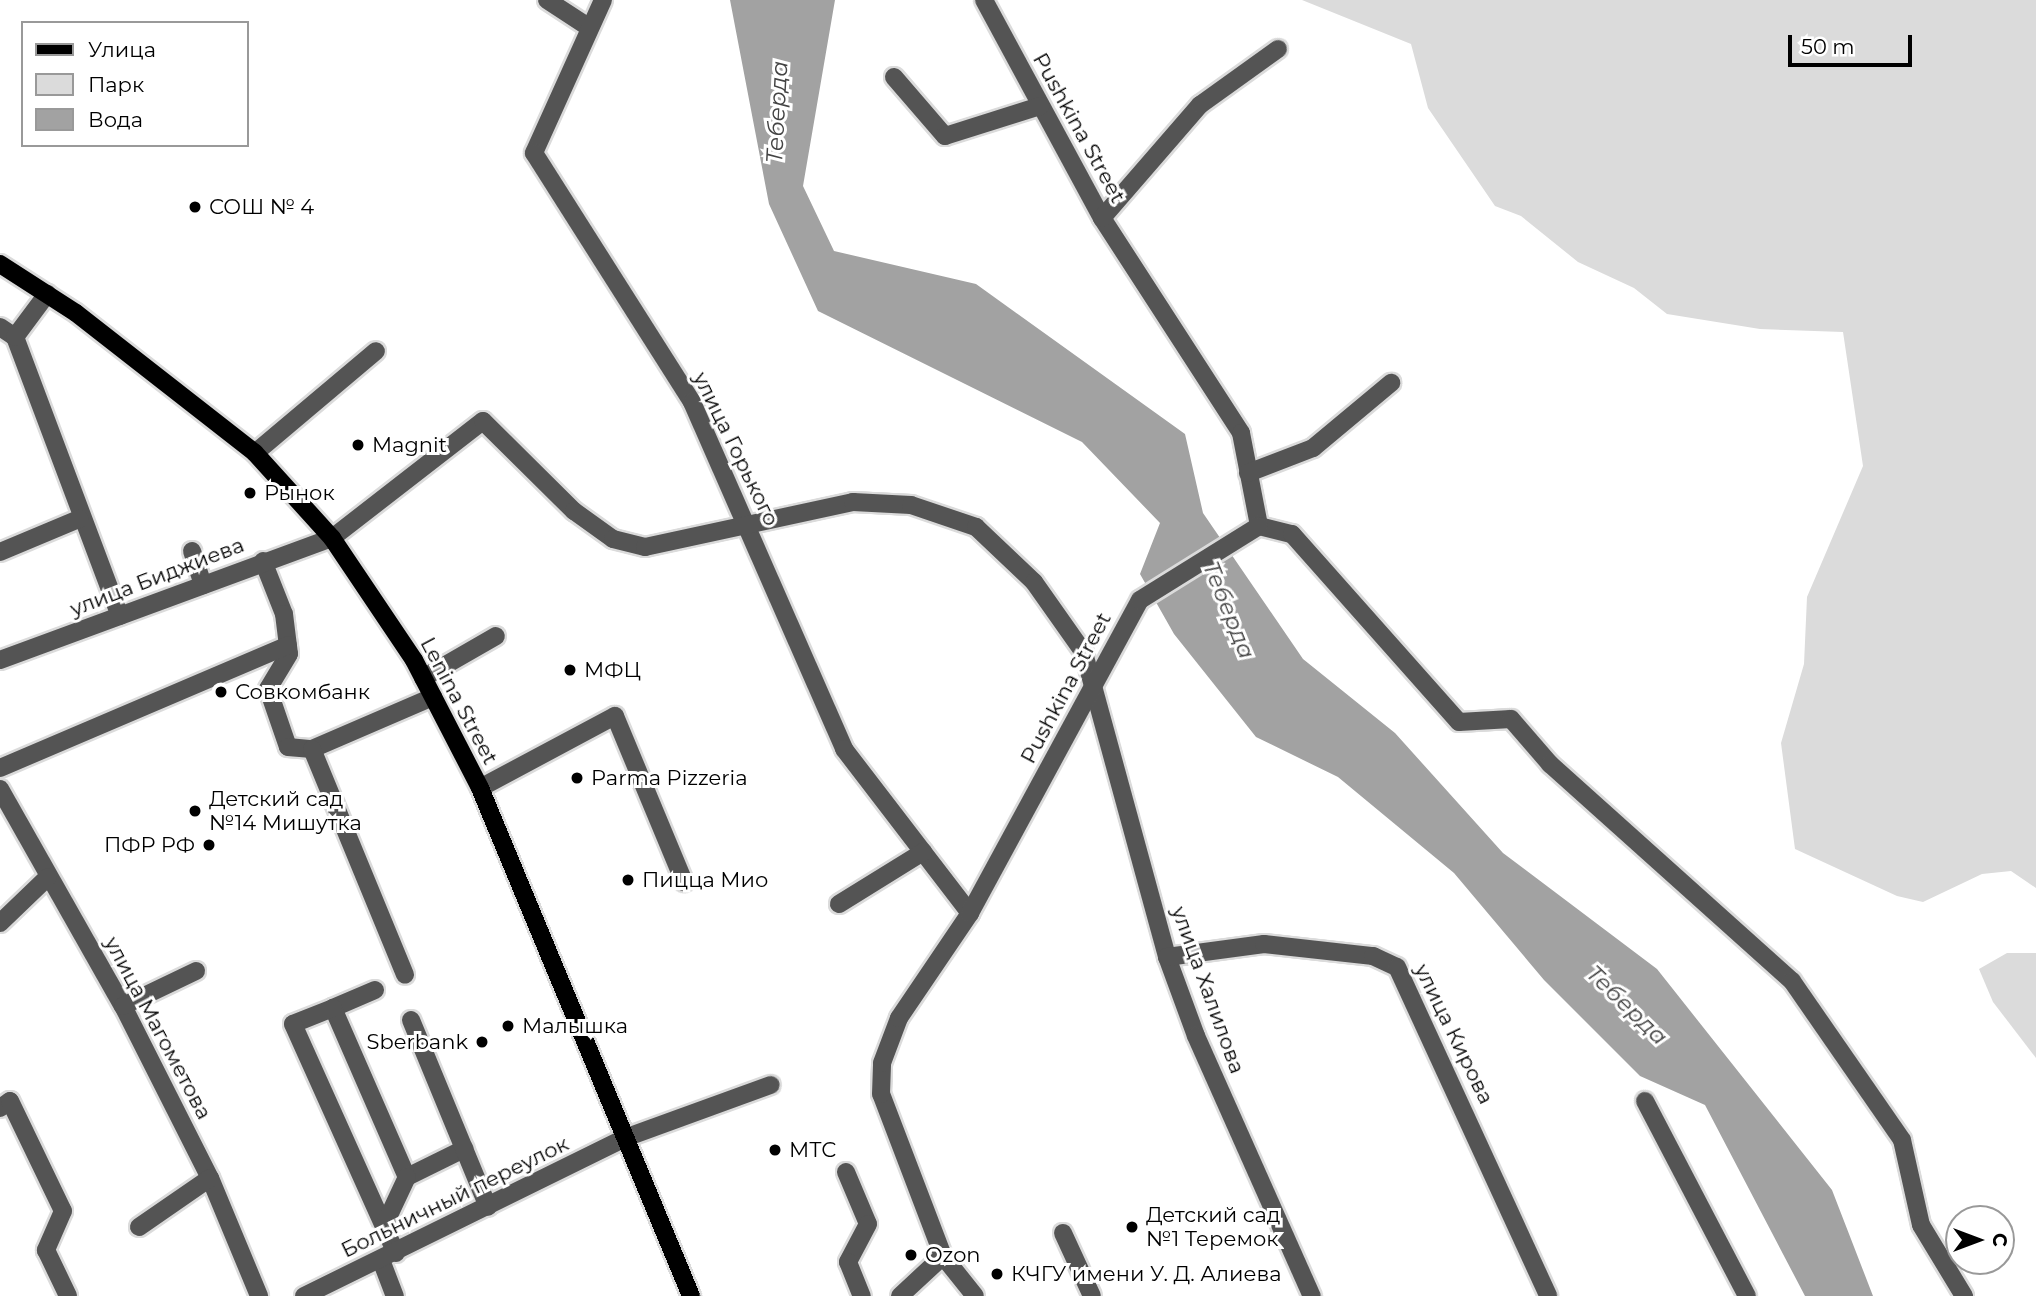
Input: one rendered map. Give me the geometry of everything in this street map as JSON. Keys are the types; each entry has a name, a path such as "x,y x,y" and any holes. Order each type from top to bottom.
{"main road":[{"name":"Lenina Street","path":"0,264 47,294 254,453 332,538 423,678 480,788 691,1296"}],"street":[{"path":"547,0 590,28"},
{"name":"улица Горького","path":"603,0 534,153 692,402 748,524 844,749 970,913"},
{"name":"Pushkina Street","path":"975,1296 943,1256 881,1094 882,1063 900,1018 970,913 1140,600 1259,526 1241,433 1102,218 984,0"},
{"path":"1102,218 1200,105 1278,49"},
{"path":"894,77 945,136 1040,106"},
{"path":"47,294 7,332 79,519 120,616"},
{"path":"254,453 376,351"},
{"path":"1248,473 1313,449 1391,383"},
{"name":"улица Биджиева","path":"0,660 262,561 332,538 482,421 574,512 613,539 645,547 748,524"},
{"name":"улица Халилова","path":"748,524 853,502 911,505 976,527 1034,582 1084,653 1167,957 1196,1036 1312,1296"},
{"path":"0,552 79,519"},
{"path":"1259,526 1292,534 1459,722 1511,719 1550,764 1793,981 1902,1140 1921,1225 1964,1296"},
{"path":"192,551 204,585"},
{"path":"262,561 284,614 289,654 268,689 288,747 312,749 433,696"},
{"path":"423,678 496,636"},
{"path":"0,768 288,645"},
{"path":"480,788 615,716 684,882"},
{"path":"312,749 405,975"},
{"name":"улица Магометова","path":"0,789 122,1006 210,1178 259,1296"},
{"path":"839,904 923,852"},
{"path":"0,923 48,877"},
{"name":"улица Кирова","path":"1167,957 1264,944 1373,956 1397,967 1548,1296"},
{"path":"122,1006 196,971"},
{"path":"375,990 293,1024 384,1226 396,1296"},
{"path":"333,1008 407,1177"},
{"path":"411,1020 488,1207"},
{"name":"Больничный переулок","path":"304,1296 388,1257 625,1138 771,1085"},
{"path":"0,1108 10,1101 63,1211 46,1250 68,1296"},
{"path":"1645,1101 1747,1296"},
{"path":"384,1226 407,1177 464,1149"},
{"path":"846,1172 868,1224 848,1262 862,1296"},
{"path":"139,1227 210,1178"},
{"path":"1063,1233 1092,1296"},
{"path":"900,1296 943,1256"}],"green space":[{"path":"1302,0 2036,0 2036,888 2011,871 1982,874 1923,902 1897,896 1795,849 1781,743 1804,664 1807,597 1863,466 1843,332 1760,329 1667,314 1634,288 1578,262 1521,216 1495,206 1428,108 1411,44"},
{"path":"2007,953 2036,953 2036,1058 1993,1002 1979,969"}],"water":[{"name":"Теберда","path":"730,0 835,0 803,186 834,251 976,284 1185,434 1203,513 1303,659 1395,733 1503,853 1657,969 1832,1190 1873,1296 1805,1296 1705,1105 1640,1076 1544,980 1454,873 1338,777 1256,737 1174,634 1140,574 1160,523 1082,442 818,311 769,204"}],"place":[{"name":"СОШ № 4","path":"195,207"},
{"name":"Magnit","path":"358,445"},
{"name":"Рынок","path":"250,493"},
{"name":"МФЦ","path":"570,670"},
{"name":"Совкомбанк","path":"221,692"},
{"name":"Parma Pizzeria","path":"577,778"},
{"name":"Детский сад №14 Мишутка","path":"195,811"},
{"name":"ПФР РФ","path":"209,845"},
{"name":"Пицца Мио","path":"628,880"},
{"name":"Малышка","path":"508,1026"},
{"name":"Sberbank","path":"482,1042"},
{"name":"МТС","path":"775,1150"},
{"name":"Детский сад №1 Теремок","path":"1132,1227"},
{"name":"Ozon","path":"911,1255"},
{"name":"КЧГУ имени У. Д. Алиева","path":"997,1274"}]}
